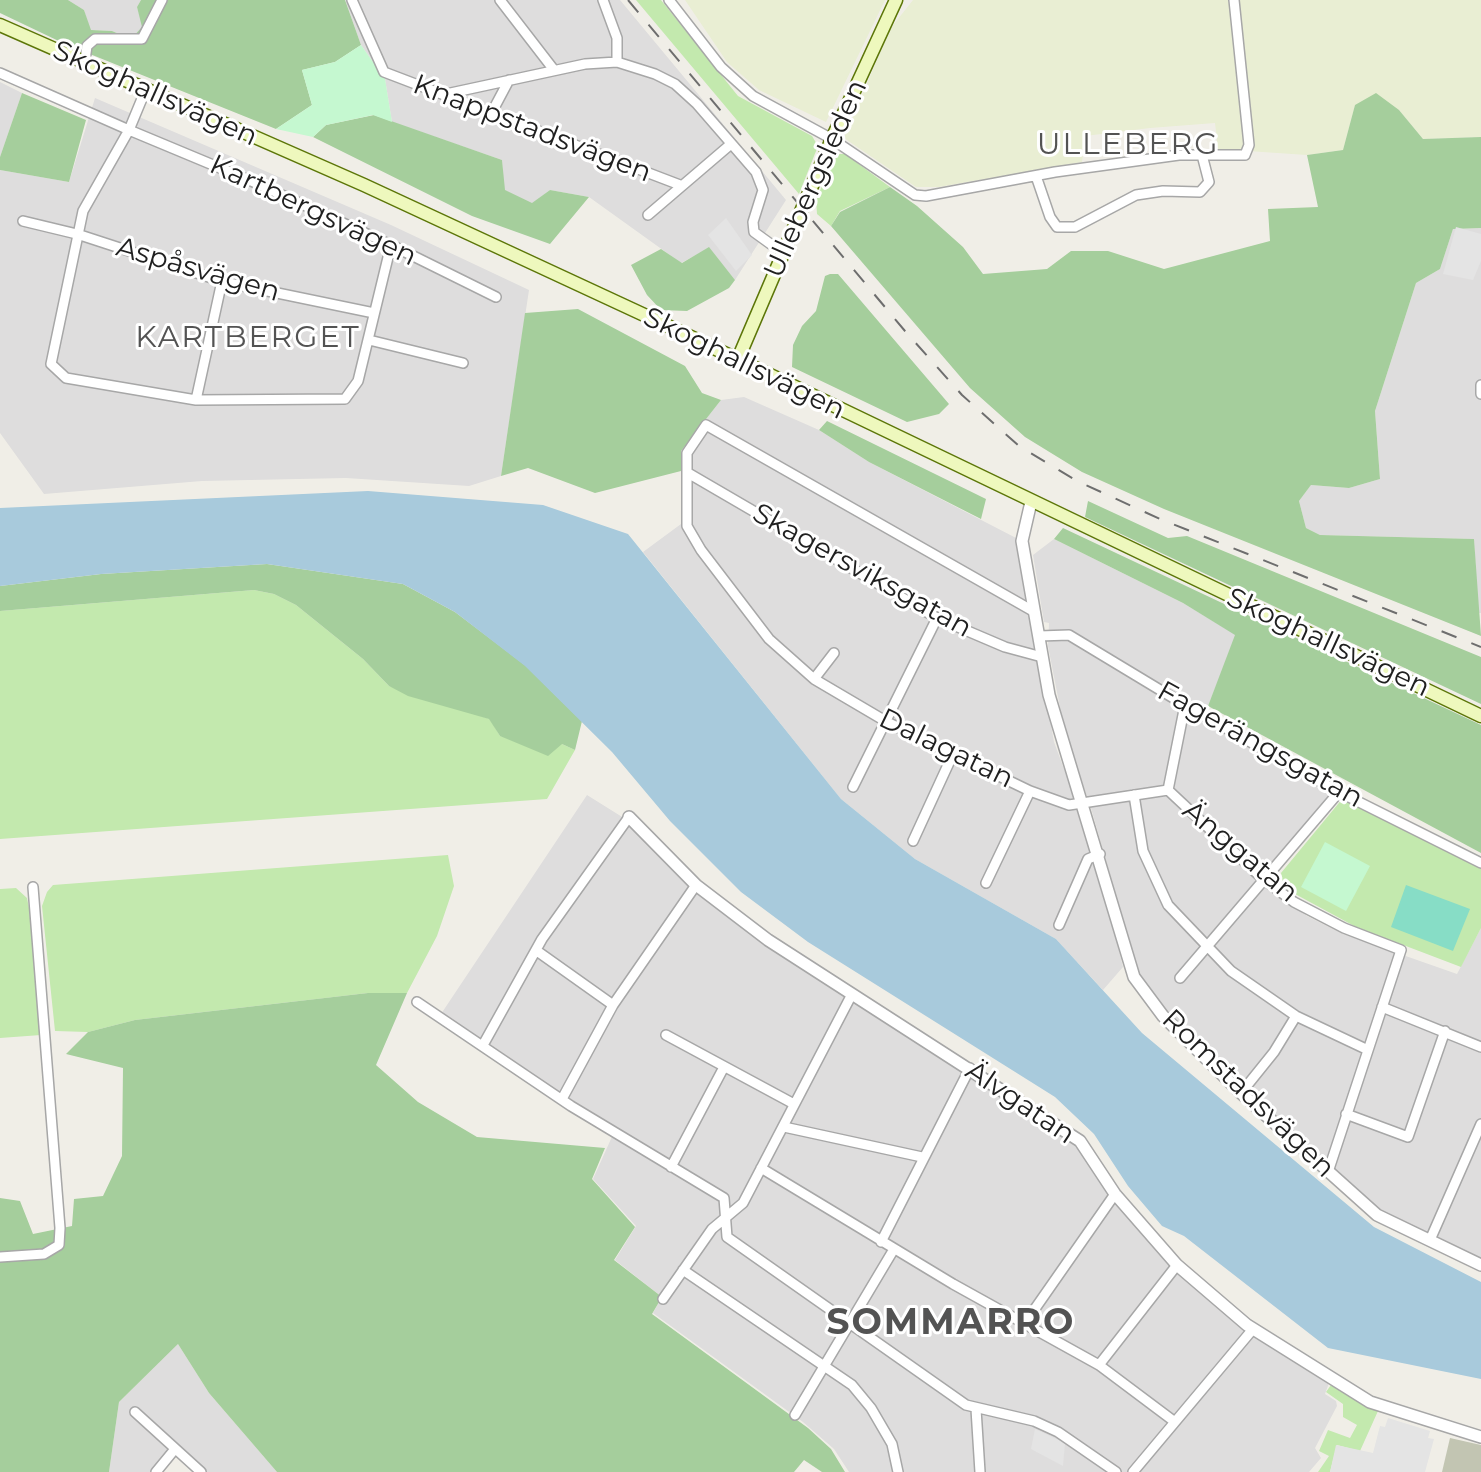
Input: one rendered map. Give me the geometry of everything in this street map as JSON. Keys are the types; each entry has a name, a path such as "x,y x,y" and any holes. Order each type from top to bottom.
{"main road":[{"name":"Ullebergsleden","path":"738,359 832,139 896,0"},
{"name":"Skoghallsvägen","path":"0,25 364,185 738,359 1481,716"}],"street":[{"path":"85,60 87,46 95,39 142,39 162,0"},
{"name":"Knappstadsvägen","path":"352,0 384,72 680,185"},
{"path":"500,0 554,70"},
{"path":"603,0 617,38 617,62"},
{"path":"669,0 721,67 753,96 832,139 915,195 943,194 1036,176 1202,155 1248,153 1234,0"},
{"path":"446,94 554,70 617,62 675,84 763,183 753,222 754,232 783,253"},
{"name":"Kartbergsvägen","path":"0,73 391,245 496,297"},
{"path":"492,112 509,80"},
{"path":"146,89 129,130 83,211 51,359 53,369 66,378 196,400 345,399 354,391 391,245"},
{"path":"648,215 731,144"},
{"path":"1036,176 1050,217 1057,227 1075,227 1136,195 1163,191 1200,192 1209,182 1202,155"},
{"name":"Aspåsvägen","path":"23,221 77,234 222,281 374,313"},
{"path":"196,400 222,281"},
{"path":"369,340 463,363"},
{"path":"1481,385 1481,394"},
{"name":"Dalagatan","path":"1033,611 706,425 687,453 687,526 701,550 769,639 814,679 887,722 1057,803 1168,790"},
{"name":"Skagersviksgatan","path":"688,473 937,618 1005,647 1042,657"},
{"name":"Romstadsvägen","path":"1031,502 1022,541 1042,657 1061,743 1100,854 1116,924 1134,977 1163,1016 1241,1093 1377,1215 1481,1265"},
{"path":"853,787 937,618"},
{"name":"Fagerängsgatan","path":"1039,636 1069,635 1339,792 1481,863"},
{"path":"814,679 834,653"},
{"path":"1168,790 1185,705"},
{"path":"913,841 953,754"},
{"name":"Änggatan","path":"1168,790 1263,879 1294,902 1344,928 1401,950 1382,1007"},
{"path":"986,883 1030,791"},
{"path":"1180,978 1339,792"},
{"path":"1134,795 1143,851 1168,905 1231,971 1296,1016 1368,1050"},
{"path":"480,1042 537,951 629,817"},
{"name":"Älvgatan","path":"629,817 696,885 851,996 970,1068 1080,1141 1115,1194 1177,1265 1253,1329 1370,1402 1481,1437"},
{"path":"1059,925 1088,859 1100,854"},
{"path":"562,1099 613,1005 696,885"},
{"path":"0,1257 44,1254 59,1245 33,887"},
{"path":"537,951 613,1005"},
{"path":"663,1299 712,1229 743,1203 851,996"},
{"path":"417,1002 562,1099 724,1198 727,1237 976,1409 1034,1421 1058,1432 1116,1472"},
{"path":"1328,1172 1382,1007 1481,1047"},
{"path":"1241,1093 1274,1052 1296,1016"},
{"path":"1346,1114 1408,1137 1445,1031"},
{"path":"666,1035 794,1104"},
{"path":"671,1167 724,1067"},
{"path":"881,1242 970,1068"},
{"path":"1430,1240 1481,1124"},
{"path":"784,1127 922,1157"},
{"path":"761,1168 881,1242 1099,1365 1175,1422"},
{"path":"1025,1323 1115,1194"},
{"path":"795,1415 894,1249"},
{"path":"1099,1365 1177,1265"},
{"path":"683,1270 852,1385 871,1408 892,1444 898,1472"},
{"path":"1133,1472 1253,1329"},
{"path":"976,1409 980,1472"},
{"path":"135,1412 201,1472"},
{"path":"156,1472 175,1449"}],"shaded area":[{"path":"68,0 141,0 137,7 143,27 131,39 112,31 90,30 84,10"},
{"path":"345,0 620,0 786,200 735,280 709,248 681,263 589,197 550,190 532,204 504,190 502,160 392,122 385,79 361,45"},
{"path":"685,0 885,0 826,122 759,90 727,62"},
{"path":"913,0 1481,0 1481,137 1423,139 1399,110 1355,105 1343,150 1307,155 1218,149 1215,123 1150,128 1085,136 1082,162 939,187 916,187 844,138 890,29"},
{"path":"0,82 22,93 0,157"},
{"path":"95,98 391,225 529,290 501,476 469,486 346,478 202,481 44,494 0,433 0,170 69,182"},
{"path":"726,218 752,255 736,271 708,235"},
{"path":"1456,227 1481,234 1481,261 1473,280 1443,274"},
{"path":"1481,228 1481,613 1478,613 1474,539 1320,535 1306,528 1299,501 1311,485 1349,488 1380,479 1375,411 1416,283 1440,269 1453,229"},
{"path":"744,397 819,430 869,462 1018,539 1054,742 1096,855 1123,967 1103,990 1056,939 915,859 841,799 643,552 681,524 681,451 721,400"},
{"path":"1054,539 1183,603 1236,635 1208,706 1199,702 1196,714 1333,792 1264,885 1307,916 1343,934 1457,974 1481,928 1481,1263 1380,1209 1334,1172 1337,1162 1329,1156 1326,1162 1242,1086 1167,1013 1138,973 1091,808 1065,733 1048,646 1049,623 1044,622 1033,555"},
{"path":"587,795 627,820 694,885 1078,1143 1176,1267 1330,1380 1325,1394 1336,1401 1337,1406 1315,1448 1321,1458 1309,1472 849,1472 834,1449 803,1422 653,1313 662,1297 615,1260 636,1226 593,1179 615,1130 441,1014"},
{"path":"178,1344 209,1393 277,1472 196,1472 174,1453 159,1472 109,1472 119,1402"},
{"path":"1388,1418 1430,1431 1428,1438 1434,1439 1425,1472 1330,1472 1336,1445 1373,1453 1380,1426 1385,1427"},
{"path":"1035,1429 1065,1443 1063,1466 1031,1449"},
{"path":"1450,1438 1481,1445 1481,1472 1442,1472"}],"green space":[{"path":"0,0 68,0 84,10 91,30 112,31 131,39 142,27 137,7 141,0 345,0 361,45 335,62 302,70 312,105 276,129 65,44 0,13"},
{"path":"636,0 661,0 738,96 812,136 818,146 799,194"},
{"path":"361,45 385,79 392,122 373,115 326,125 313,137 276,129 312,105 302,70 335,62"},
{"path":"22,93 86,120 69,182 0,170 0,157"},
{"path":"1376,93 1399,110 1423,139 1481,137 1481,228 1453,229 1440,269 1416,283 1375,411 1380,479 1349,488 1311,485 1299,501 1306,528 1320,535 1474,539 1481,636 1164,509 1082,472 1025,437 970,388 831,226 840,212 890,187 917,206 963,247 983,274 1047,269 1071,251 1108,251 1164,269 1270,241 1268,209 1318,207 1307,155 1343,150 1355,105"},
{"path":"374,115 502,160 505,190 532,203 550,190 589,197 550,244 472,216 313,137 326,125"},
{"path":"837,154 845,154 890,187 840,211 831,226 817,214 816,199"},
{"path":"709,247 735,280 729,288 687,311 661,310 647,295 631,265 661,249 682,263"},
{"path":"838,274 949,404 939,414 907,422 792,367 793,345 802,326 816,311 825,276"},
{"path":"578,309 685,366 702,393 721,400 681,451 681,471 595,493 528,468 501,476 525,313"},
{"path":"827,421 986,499 981,519 869,462 819,430"},
{"path":"1088,501 1168,538 1187,536 1481,657 1481,704 1085,517"},
{"path":"1063,528 1481,725 1481,853 1208,706 1235,635 1183,603 1054,539"},
{"path":"267,564 403,584 455,612 525,665 582,721 575,750 562,744 548,756 500,736 489,719 408,696 389,686 363,659 296,605 274,594 254,590 0,611 0,586 101,574"},
{"path":"254,590 274,594 296,605 363,659 389,686 490,719 500,736 562,744 575,750 547,799 0,839 0,611"},
{"path":"1343,798 1481,869 1481,928 1461,967 1356,927 1284,888 1281,873"},
{"path":"1325,842 1370,866 1346,911 1301,887"},
{"path":"448,855 454,886 437,936 407,993 368,993 135,1020 88,1032 55,1031 42,906 53,885"},
{"path":"1406,885 1470,909 1453,951 1391,927"},
{"path":"16,888 27,898 29,908 41,1035 0,1038 0,889"},
{"path":"368,993 407,993 376,1065 418,1102 477,1137 605,1148 592,1179 635,1227 614,1260 662,1297 652,1314 808,1428 831,1449 845,1472 822,1472 804,1460 794,1472 277,1472 209,1393 178,1344 119,1402 109,1472 0,1472 0,1198 20,1201 33,1234 72,1226 74,1199 103,1196 122,1156 123,1068 66,1054 88,1032 135,1020"},
{"path":"1331,1385 1378,1411 1360,1451 1337,1445 1330,1472 1318,1472 1329,1456 1319,1451 1328,1430 1350,1438 1357,1425 1343,1417 1343,1404 1326,1392"}],"water":[{"path":"368,491 543,505 628,534 841,799 915,859 1056,939 1142,1033 1374,1227 1481,1282 1481,1379 1328,1348 1184,1236 1162,1226 1128,1186 1094,1134 1055,1097 808,942 741,892 670,821 612,752 525,666 455,612 403,584 267,564 101,574 0,586 0,508"}],"railway":[{"path":"628,0 905,331 962,395 1019,446 1077,481 1160,519 1481,647"}],"district":[{"name":"ULLEBERG","path":"1128,145"},
{"name":"KARTBERGET","path":"248,338"},
{"name":"SOMMARRO","path":"951,1323"}]}
